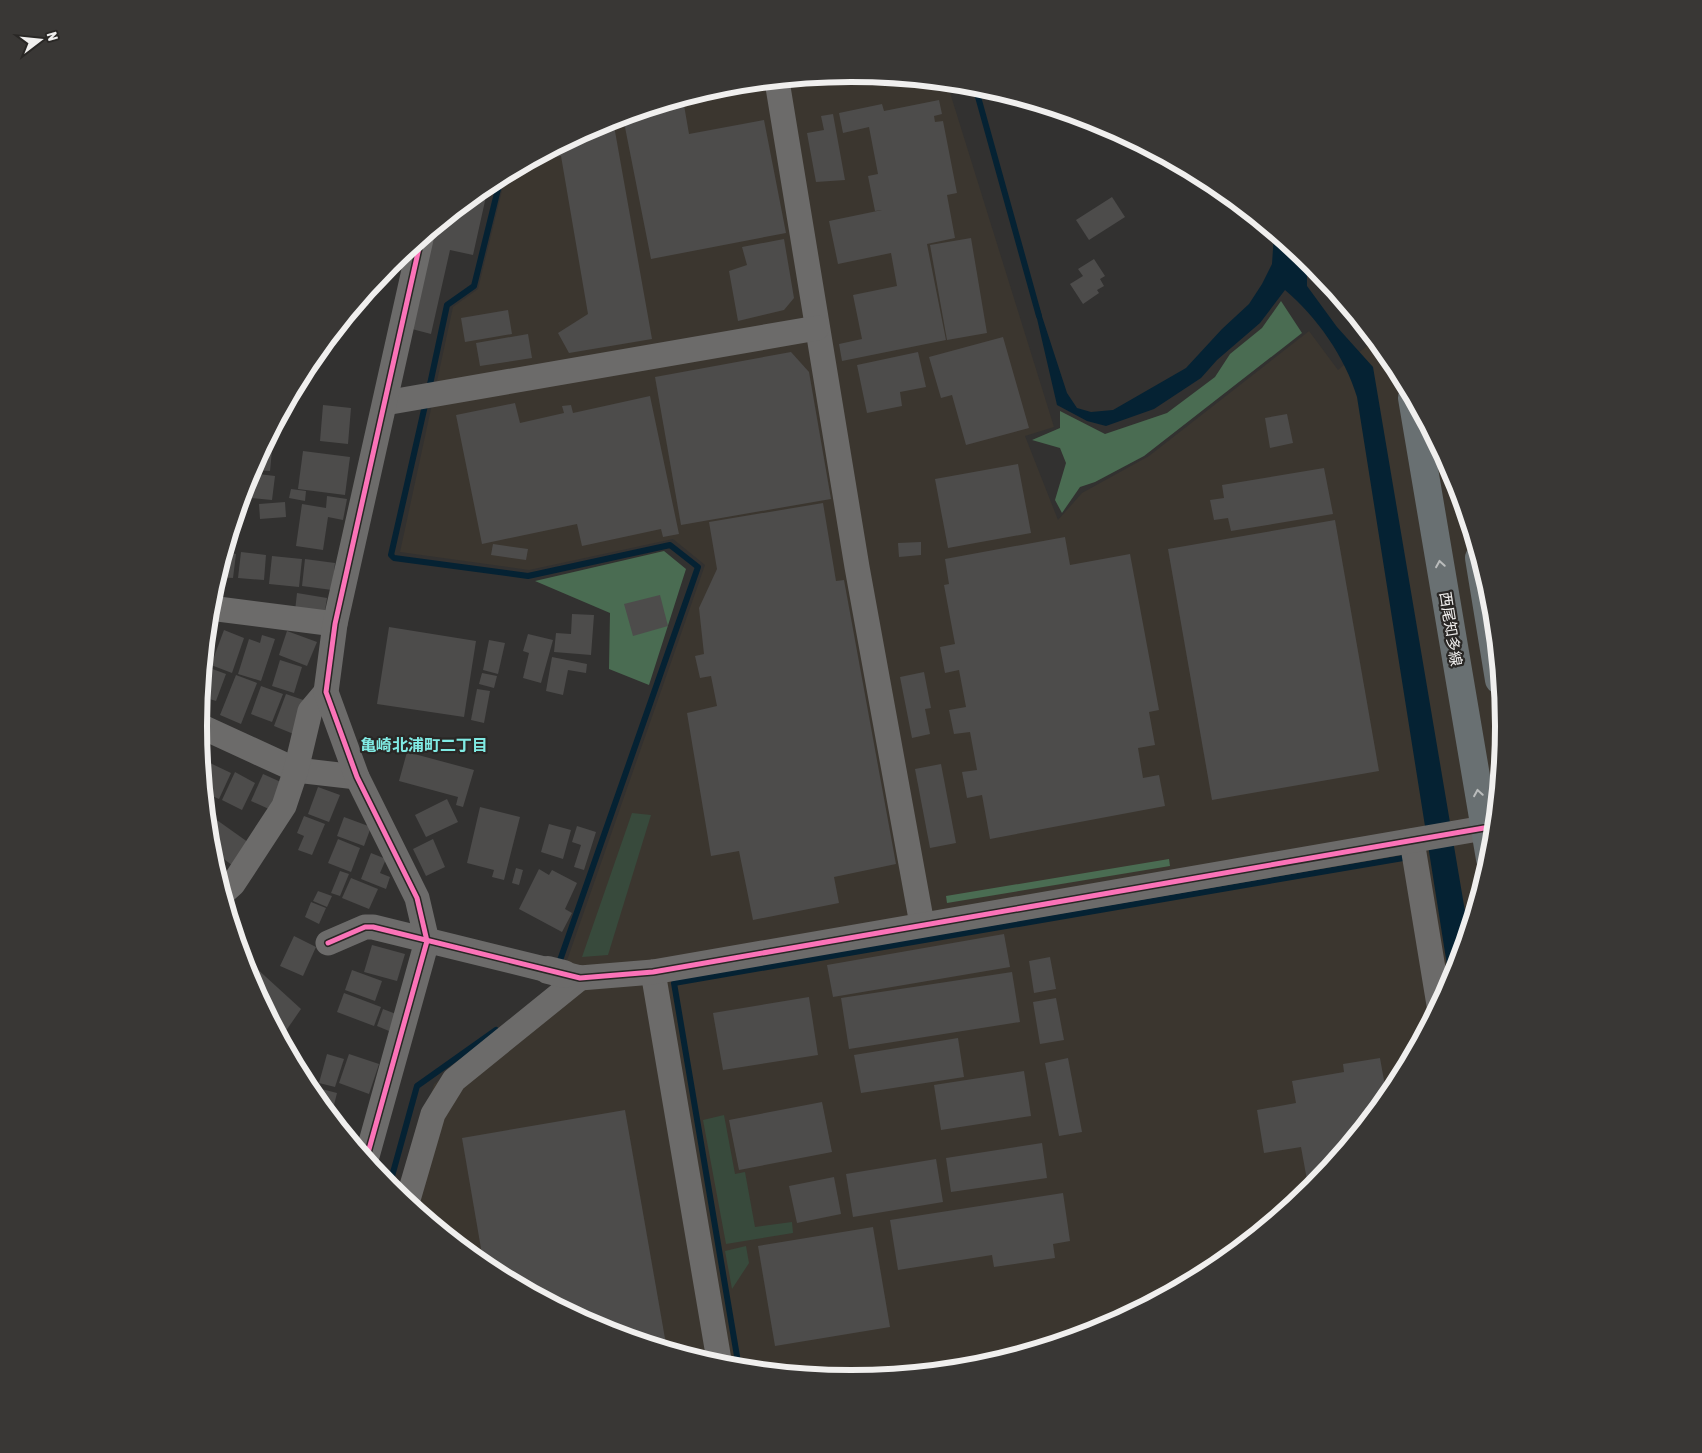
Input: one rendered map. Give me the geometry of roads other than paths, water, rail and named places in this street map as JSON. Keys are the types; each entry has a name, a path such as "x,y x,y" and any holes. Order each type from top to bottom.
{"main road":[{"name":"西尾知多線","path":"1415,415 1475,829 1484,847"}],"street":[{"path":"778,87 857,567 922,924"},
{"path":"368,1152 427,941 417,898 357,777 326,692 335,624 419,249"},
{"path":"385,404 817,328"},
{"path":"218,609 335,624"},
{"path":"228,888 233,884 269,832 284,806 296,770 310,711 326,692"},
{"path":"207,729 296,770 357,777"},
{"path":"328,943 365,927 564,974 653,972 1475,829"},
{"path":"1419,840 1437,992"},
{"path":"653,972 718,1357"},
{"path":"409,1195 433,1114 454,1080 564,974"}],"water":[{"path":"1274,240 1307,272 1307,286 1337,327 1373,367 1466,917 1448,969 1357,397 1345,367 1319,325 1285,290 1260,323 1217,360 1201,378 1154,409 1106,426 1087,421 1057,405 1035,310 1039,307 1067,393 1077,408 1091,412 1113,410 1186,368 1222,329 1249,304 1272,264"}],"waterway":[{"path":"978,95 1039,316"},
{"path":"429,389 447,305 474,286 498,188"},
{"path":"426,401 391,555 394,558 528,576 670,545 698,567 558,966"},
{"path":"738,1360 674,983 1409,857"},
{"path":"392,1177 417,1086 496,1030"}],"district":[{"name":"亀崎北浦町二丁目","path":"424,745"}]}
